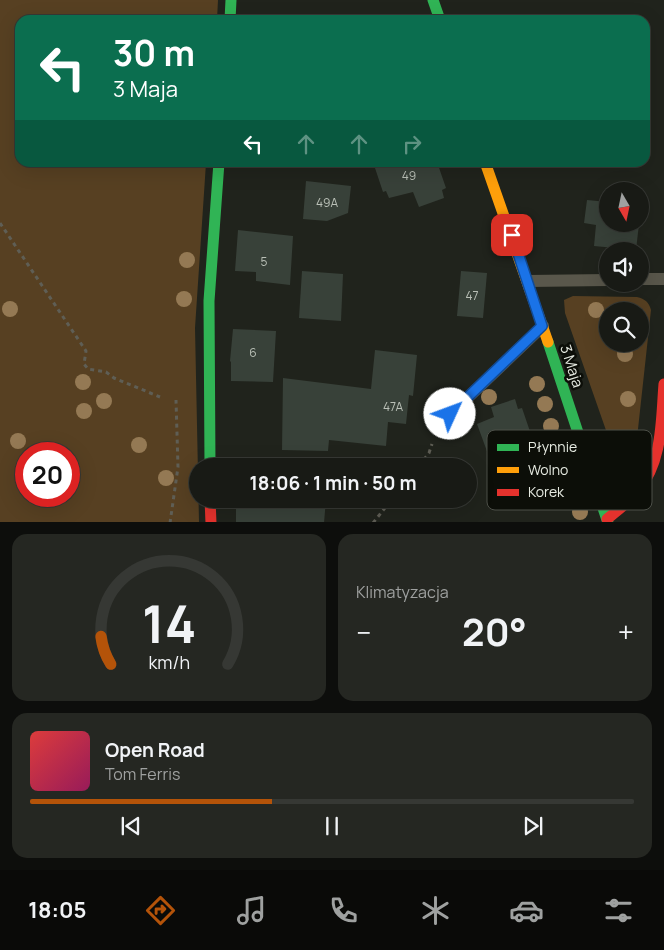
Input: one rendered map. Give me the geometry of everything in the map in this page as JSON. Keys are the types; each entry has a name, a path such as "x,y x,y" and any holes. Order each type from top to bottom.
{"street":[{"path":"230,15 231,0"},
{"path":"433,0 438,15"},
{"path":"210,458 209,301 219,167"},
{"name":"3 Maja","path":"488,167 528,281 577,430"},
{"path":"652,466 658,450 664,384"},
{"path":"210,508 211,522"},
{"path":"607,521 619,510"}],"lane":[{"path":"649,279 664,279"},
{"path":"528,281 599,280"},
{"path":"438,426 542,326"}],"path":[{"path":"0,223 86,351 84,364 88,369 106,372 114,378 160,397"},
{"path":"170,522 178,467 176,400"},
{"path":"373,522 385,508"}],"shaded area":[{"path":"0,0 218,0 217,15 15,15 15,167 206,167 195,328 198,458 189,458 189,508 199,508 199,522 0,522"},
{"path":"573,296 637,297 647,302 599,302 599,352 646,352 638,430 606,430 565,313 564,300"},
{"path":"649,305 651,310 649,328"}],"building":[{"path":"375,167 439,167 446,188 442,190 444,198 419,207 413,192 389,198 386,191 383,192"},
{"path":"306,181 351,186 348,213 327,221 303,219"},
{"path":"587,200 599,201 599,232 638,232 637,242 599,242 599,246 594,246 596,225 584,223"},
{"path":"238,230 293,236 290,285 256,281 256,272 235,271"},
{"path":"302,271 343,274 341,321 299,318"},
{"path":"461,271 487,273 483,318 457,316"},
{"path":"233,329 276,331 273,382 231,381 230,361"},
{"path":"375,350 417,355 413,396 409,395 406,424 388,422 386,446 329,440 328,451 282,450 283,378 371,389"},
{"path":"515,399 518,409 522,408 530,430 487,430 487,451 477,424 494,417 491,407"},
{"path":"236,508 325,508 324,522 236,522"}],"traffic: fast":[{"path":"230,15 231,0"},
{"path":"433,0 438,15"},
{"path":"210,458 209,301 219,167"},
{"path":"548,342 577,430"},
{"path":"604,510 608,522"}],"traffic: slow":[{"path":"487,167 548,342"}],"traffic: jam":[{"path":"652,467 659,440 664,384"},
{"path":"210,508 211,522"},
{"path":"607,519 618,510"}],"route":[{"path":"450,414 542,326 512,235"}]}
